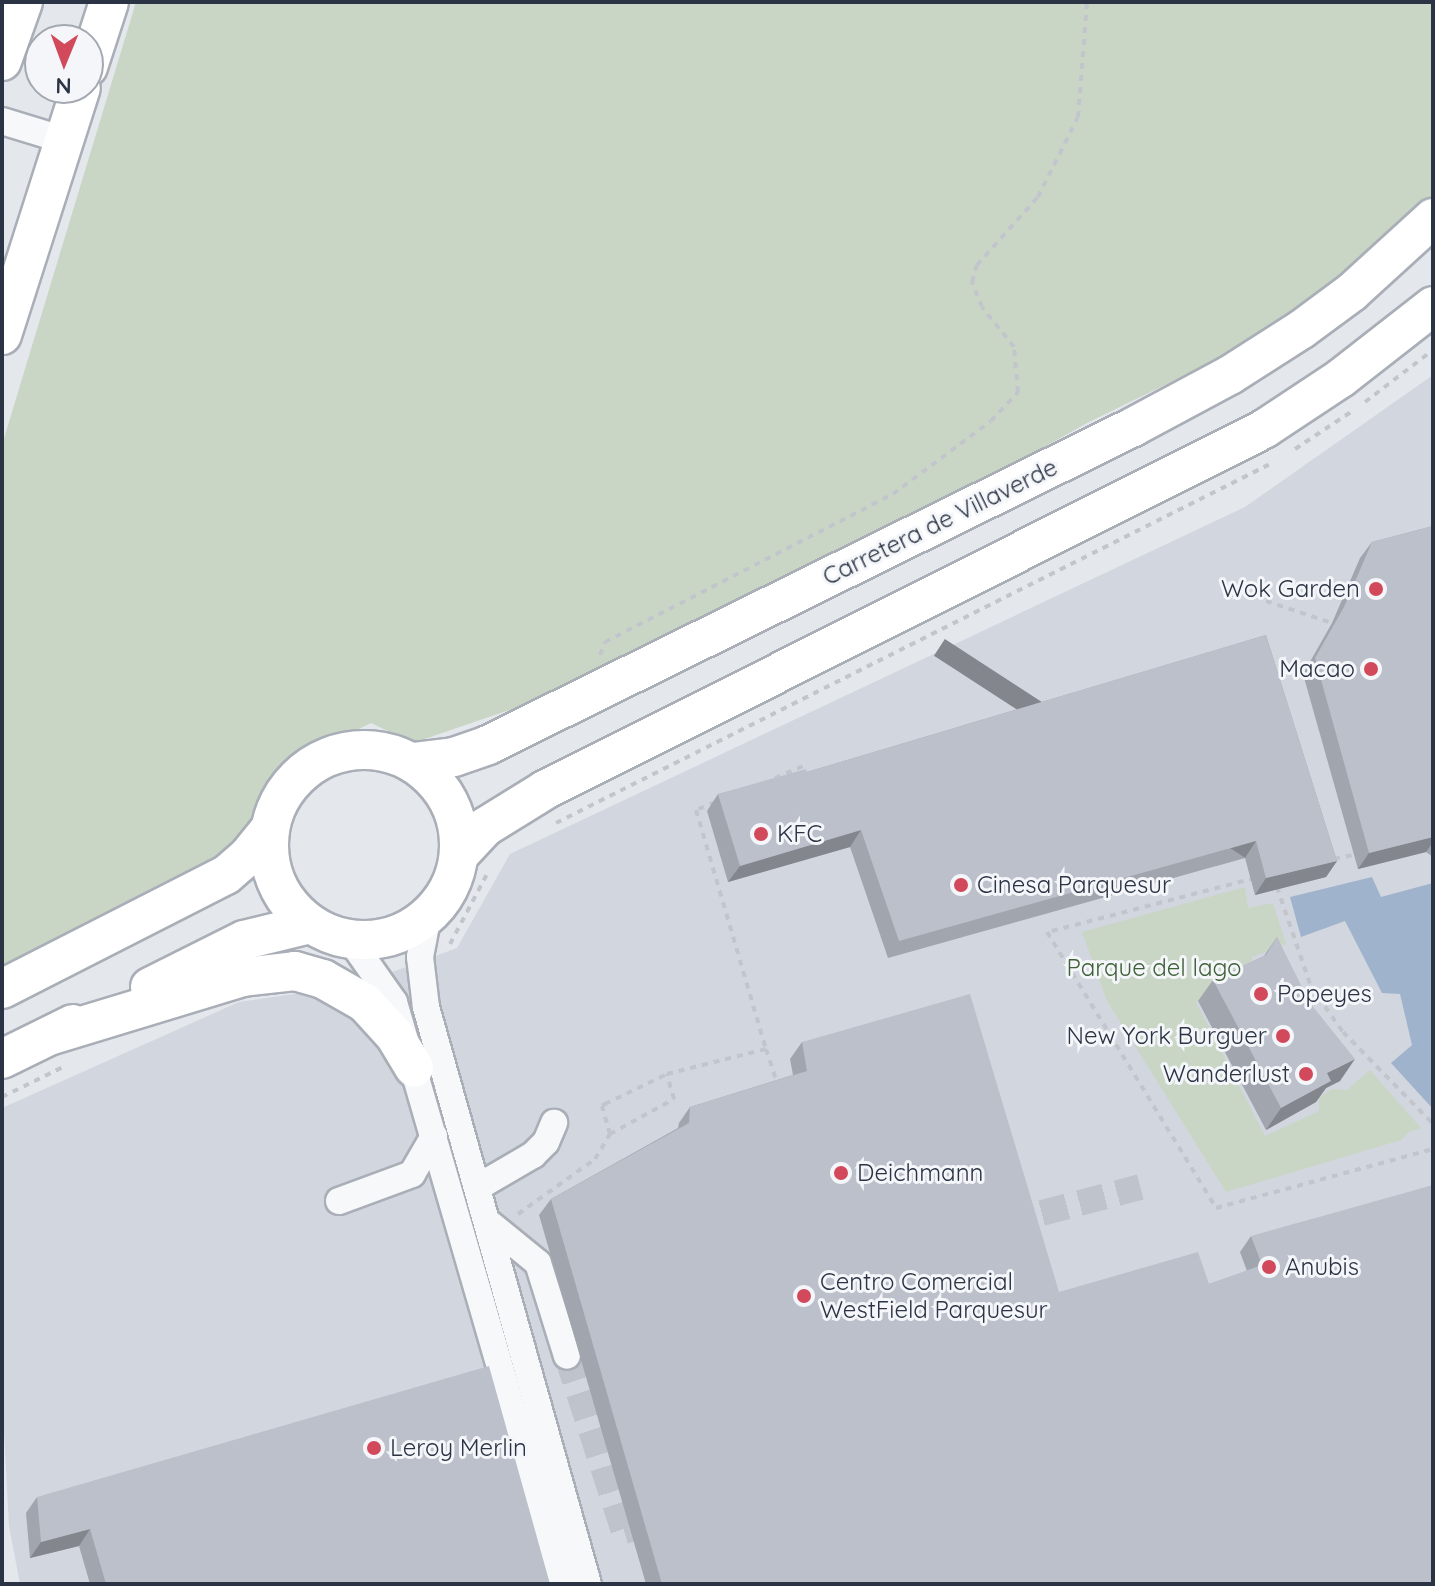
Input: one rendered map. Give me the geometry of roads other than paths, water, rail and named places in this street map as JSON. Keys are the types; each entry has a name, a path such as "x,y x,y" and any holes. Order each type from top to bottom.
{"highway":[{"path":"2,61 23,2"},
{"path":"102,24 109,2"},
{"path":"2,335 76,104"},
{"name":"Carretera de Villaverde","path":"413,762 470,751 584,697 1105,441 1230,375 1328,310 1433,218"},
{"path":"270,829 270,862 278,885 293,908 310,924 349,938 384,937 405,930 428,915 475,860 485,827 537,795 1264,429 1341,378 1433,306"},
{"path":"2,989 226,875 248,856 270,829 287,788 324,758 339,752 372,750 413,762 434,783 450,807 475,860"},
{"path":"60,1049 244,940 310,924"},
{"path":"2,1059 60,1049 243,977 271,971 295,971 323,979 365,1003 395,1036 414,1068"}],"street":[{"path":"2,121 64,140"},
{"path":"428,915 420,957 423,995 588,1584"},
{"path":"349,938 394,1002 563,1584"},
{"path":"478,1187 533,1155 546,1142 554,1123"},
{"path":"339,1201 412,1174 434,1136"},
{"path":"464,1142 494,1156 533,1155"},
{"path":"489,1223 538,1263 567,1356"}],"water":[{"path":"1372,877 1381,897 1433,883 1433,1109 1391,1063 1412,1045 1400,994 1382,993 1345,921 1301,937 1290,897"}],"tunnel":[{"path":"1004,1223 1140,1187"},
{"path":"567,1356 624,1531 664,1519"}],"place":[{"name":"Wok Garden","path":"1376,589"},
{"name":"Macao","path":"1371,669"},
{"name":"KFC","path":"761,834"},
{"name":"Cinesa Parquesur","path":"961,885"},
{"name":"Popeyes","path":"1261,994"},
{"name":"New York Burguer","path":"1283,1036"},
{"name":"Wanderlust","path":"1306,1074"},
{"name":"Deichmann","path":"841,1173"},
{"name":"Anubis","path":"1269,1267"},
{"name":"Centro Comercial WestField Parquesur","path":"804,1296"},
{"name":"Leroy Merlin","path":"374,1448"}],"park label":[{"name":"Parque del lago","path":"1154,968"}]}
